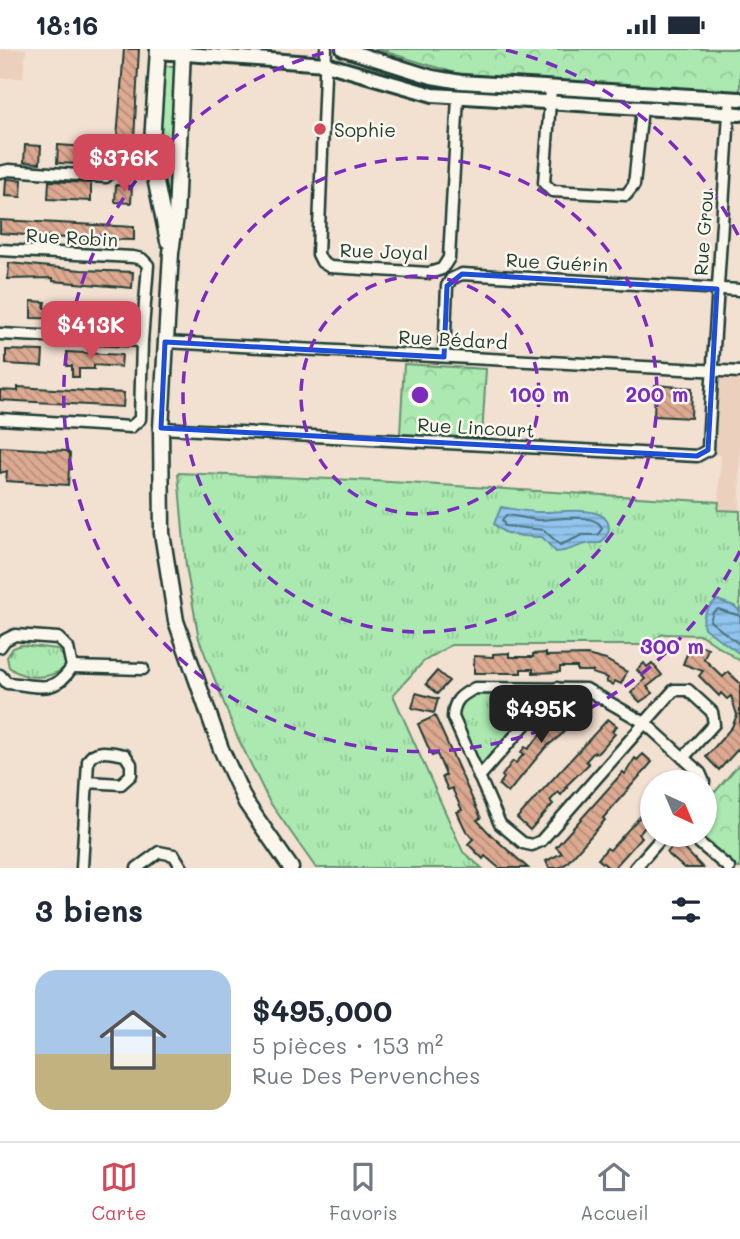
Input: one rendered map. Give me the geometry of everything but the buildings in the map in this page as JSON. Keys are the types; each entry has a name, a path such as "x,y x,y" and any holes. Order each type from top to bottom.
{"main road":[{"path":"158,51 151,158 171,253"},
{"path":"183,52 176,216 171,253 161,428 162,533 176,621 204,704 246,803 291,868"}],"street":[{"name":"Rue Joyal","path":"326,49 318,254 322,262 330,267 429,272 442,269 449,258 458,97"},
{"path":"344,49 432,77 460,82 735,98"},
{"path":"158,51 326,64 433,95 734,114"},
{"path":"551,88 544,183 552,191 626,195 634,185 642,108"},
{"name":"Rue Grou","path":"712,370 735,98"},
{"path":"0,172 9,170 106,177"},
{"name":"Rue Robin","path":"0,250 142,259 148,265 142,341"},
{"name":"Rue Guérin","path":"444,356 447,286 451,279 462,274 740,290"},
{"path":"0,334 142,341 140,419 131,426 0,419"},
{"name":"Rue Bédard","path":"165,342 740,372"},
{"name":"Rue Lincourt","path":"161,428 697,456 708,450 712,370"},
{"path":"0,647 5,640 15,635 58,638 68,648 72,667 64,680 54,687 7,683 0,675"},
{"path":"72,667 143,669"},
{"path":"683,758 714,724 712,712 688,690 674,690 645,723 541,841 532,845 523,843 500,824 453,717 453,705 463,694 475,688 586,688 645,723 695,770"},
{"path":"479,777 557,688"},
{"path":"82,868 88,761 92,754 99,752 125,755 129,759 131,775 121,784 87,782"},
{"path":"635,868 653,847"},
{"path":"704,847 729,868"},
{"path":"137,868 159,852 174,855 182,868"}],"highlighted area":[{"path":"462,274 717,289 708,450 697,456 161,428 165,342 444,357 447,286"}],"shaded area":[{"path":"0,49 26,49 23,78 0,78"},
{"path":"712,370 740,372 740,511 718,510 721,455 703,454"}],"green space":[{"path":"376,49 740,49 740,93 551,83 455,73"},
{"path":"162,66 177,66 173,219 168,219 157,166"},
{"path":"404,364 486,369 482,438 400,434"},
{"path":"178,473 356,480 719,502 718,510 740,511 740,661 701,635 663,634 646,645 451,645 423,662 393,695 463,852 482,868 316,868 269,801 236,734 199,639 186,566"},
{"path":"21,645 57,649 65,659 65,667 52,674 37,677 15,671 9,667 7,657 13,648"},
{"path":"475,688 557,688 479,777 453,705"},
{"path":"740,763 740,868 729,868 704,847 718,847 718,789"}],"water":[{"path":"501,507 535,512 597,513 608,523 608,531 601,543 556,552 542,537 516,535 499,529 494,524"},
{"path":"717,600 740,611 740,654 704,628 703,619 706,612"}],"place":[{"name":"Sophie","path":"320,129"}]}
